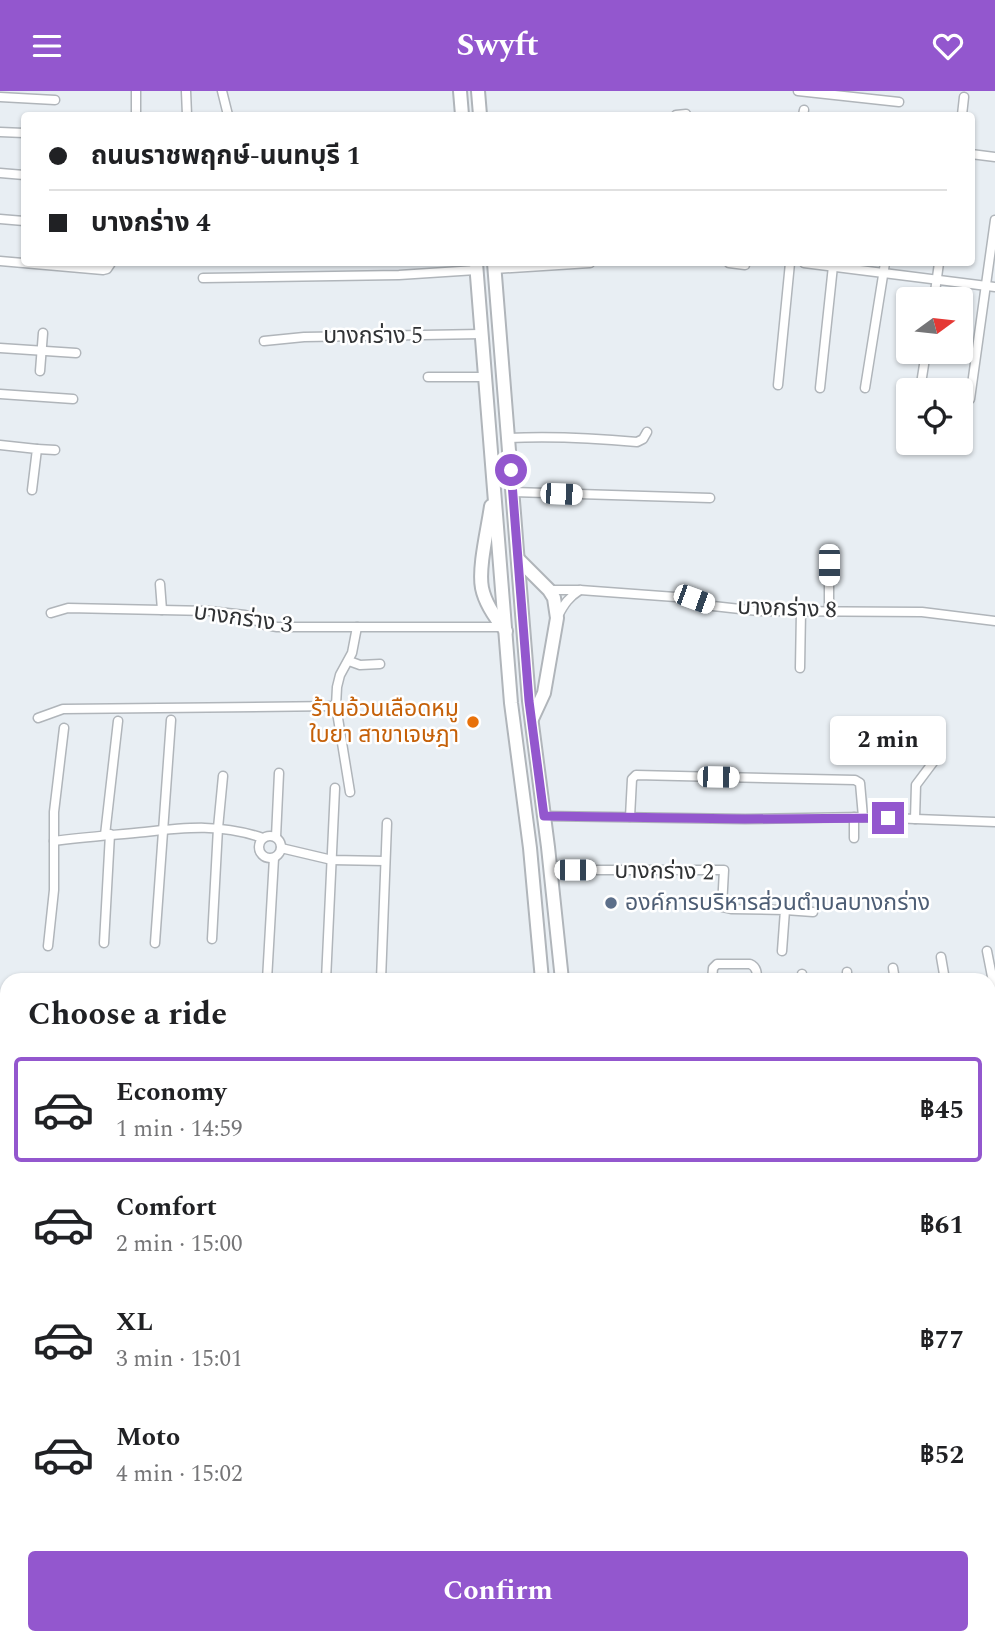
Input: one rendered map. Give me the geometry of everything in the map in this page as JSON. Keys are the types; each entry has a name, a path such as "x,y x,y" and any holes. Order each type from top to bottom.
{"main road":[{"path":"460,91 462,112"},
{"path":"478,91 480,112"},
{"path":"476,266 504,629 530,848 541,973"},
{"path":"494,266 532,720 561,973"},
{"path":"494,481 481,573 482,590 504,629"},
{"path":"518,559 549,590 554,598 557,618 544,693 532,720"}],"street":[{"path":"136,91 136,112"},
{"path":"186,91 187,112"},
{"path":"222,91 227,112"},
{"path":"798,91 899,102"},
{"path":"0,97 55,100"},
{"path":"962,112 964,97"},
{"path":"0,132 21,133"},
{"path":"975,154 995,157"},
{"path":"0,173 21,175"},
{"path":"0,219 21,221"},
{"path":"973,382 990,286 995,220"},
{"path":"0,261 21,263"},
{"path":"57,266 103,270 109,266"},
{"path":"399,266 399,275"},
{"path":"203,278 399,275 476,266"},
{"path":"778,385 790,266"},
{"path":"820,387 837,266"},
{"path":"843,266 990,286"},
{"path":"865,388 885,266"},
{"path":"936,287 939,266"},
{"path":"40,371 43,333"},
{"name":"บางกร่าง 5","path":"264,341 304,337 482,334"},
{"path":"0,348 76,353"},
{"path":"428,377 485,377"},
{"path":"0,394 73,399"},
{"path":"508,438 577,438 637,442 643,439 647,432"},
{"path":"0,446 55,450"},
{"path":"32,490 37,449"},
{"path":"513,492 710,498"},
{"path":"829,565 829,611"},
{"path":"160,584 162,610"},
{"name":"บางกร่าง 8","path":"549,590 689,598 738,609 922,612 995,621"},
{"path":"557,618 563,604 580,590"},
{"name":"บางกร่าง 3","path":"51,613 68,608 209,611 237,613 276,627 504,629"},
{"path":"479,627 486,623 492,611"},
{"path":"800,668 801,611"},
{"path":"350,792 336,706 337,687 349,661 357,627"},
{"path":"349,661 360,665 380,664"},
{"path":"38,717 76,708 336,706"},
{"path":"155,943 171,720"},
{"path":"104,943 108,834 118,721"},
{"path":"48,947 54,890 54,812 64,728"},
{"path":"915,819 916,785 934,761"},
{"path":"263,838 260,853 264,857 278,856 281,849 276,837 279,773"},
{"path":"630,817 632,779 636,775 855,780 860,783 854,838"},
{"path":"212,939 223,776"},
{"path":"326,973 335,788"},
{"path":"544,816 745,819 858,817 995,822"},
{"path":"382,973 387,823"},
{"path":"54,841 164,829 218,828 246,832 263,838 276,837"},
{"path":"281,849 332,860 385,861"},
{"path":"267,973 274,858"},
{"name":"บางกร่าง 2","path":"550,870 724,870 722,907 785,910"},
{"path":"782,951 785,910 813,912"},
{"path":"987,951 991,973"},
{"path":"941,957 944,973"},
{"path":"713,973 717,964 750,964 754,966 756,973"},
{"path":"893,968 894,973"}],"place":[{"name":"ร้านอ้วนเลือดหมู ใบยา สาขาเจษฎา","path":"473,722"},
{"name":"องค์การบริหารส่วนตำบลบางกร่าง","path":"611,903"}],"route":[{"path":"511,470 529,701 544,816 888,818"}]}
